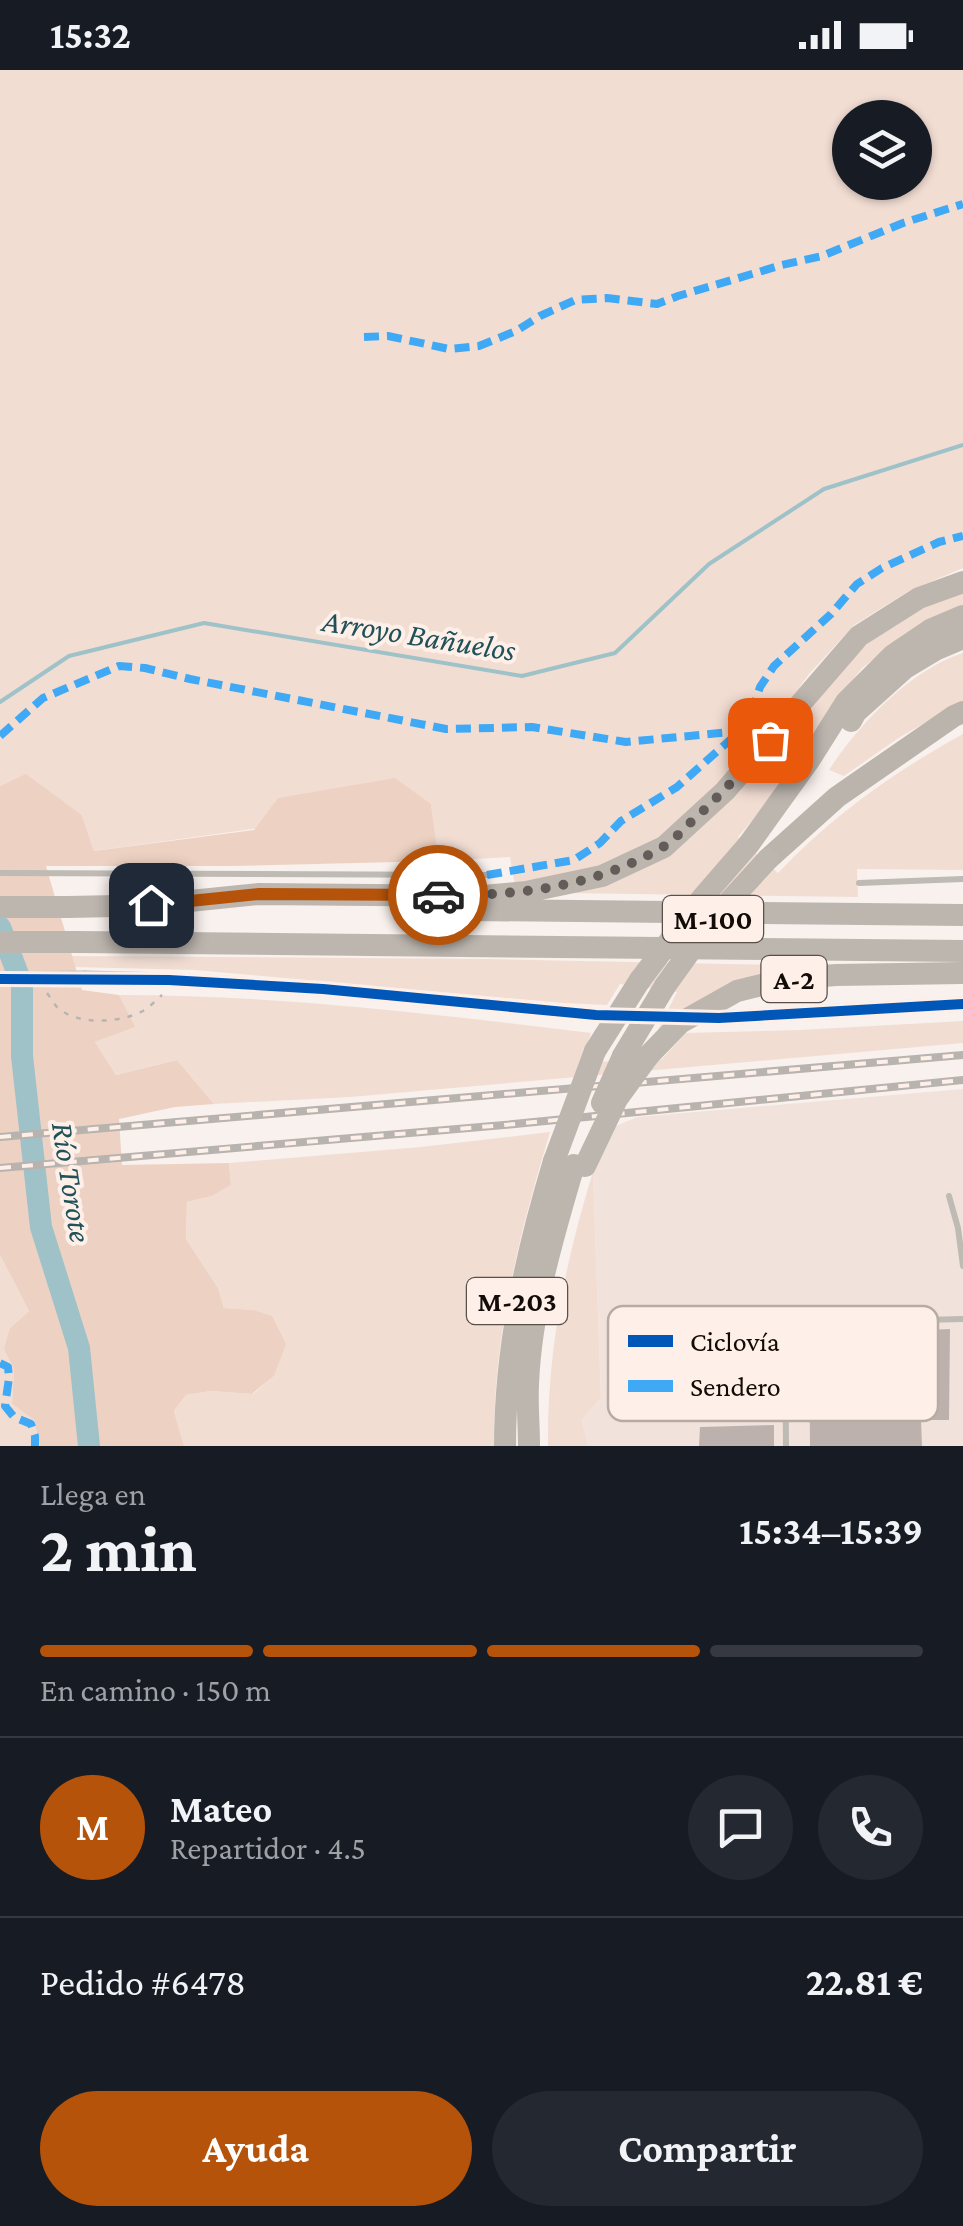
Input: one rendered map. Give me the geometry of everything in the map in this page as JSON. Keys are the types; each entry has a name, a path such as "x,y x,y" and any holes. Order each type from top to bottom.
{"highway":[{"name":"A-2","path":"151,905 259,894 484,896 526,892 602,876 664,847 725,792 859,636 919,598 963,582"},
{"name":"M-203","path":"530,1446 528,1382 537,1309 596,1051 640,980 749,844 846,702 893,655 930,630 963,616"},
{"path":"749,844 793,801 856,712 904,668 963,638"},
{"name":"M-100","path":"571,1164 623,1056 665,986 714,918 768,859 836,798 963,712"},
{"name":"A-2","path":"0,907 151,905 963,915"},
{"name":"A-2","path":"0,942 963,951"},
{"name":"A-2","path":"571,1164 650,1055 680,1023 737,991 786,979 963,974"},
{"name":"M-203","path":"505,1446 518,1300 533,1231 571,1164"}],"street":[{"path":"0,979 169,980 323,988 596,1015"},
{"path":"719,1018 963,1004"}],"lane":[{"path":"0,873 487,875"},
{"path":"859,884 963,879"},
{"path":"948,1196 958,1228 963,1266"},
{"path":"938,1320 963,1319"},
{"path":"786,1421 786,1446"}],"shaded area":[{"path":"0,70 963,70 963,568 909,591 854,625 809,674 752,753 680,826 611,863 515,886 510,857 439,861 431,804 94,851 82,815 26,775 0,786"},
{"path":"963,588 963,608 904,636 862,668 813,733 776,792 738,837 778,873 865,796 963,734 963,870 857,869 858,897 562,893 652,861 822,686 892,621"},
{"path":"963,653 963,701 900,737 844,776 829,770 871,717 905,685"},
{"path":"26,774 82,815 94,851 254,830 278,798 395,778 431,804 439,861 46,866 82,990 119,995 135,1027 95,1042 116,1075 177,1060 214,1104 175,1107 119,1119 122,1165 229,1163 231,1185 212,1196 187,1202 186,1239 218,1288 224,1308 272,1316 286,1344 274,1376 252,1394 211,1391 186,1395 174,1411 184,1446 40,1446 34,1420 12,1404 14,1369 4,1349 10,1328 29,1311 0,1255 0,786"},
{"path":"71,956 774,965 782,971 658,1030 677,992 620,984 607,1005 563,1003 195,970 75,967"},
{"path":"119,995 297,1002 591,1033 581,1062 661,1060 686,1033 963,1021 963,1043 350,1097 214,1104 177,1060 116,1075 95,1042 134,1027"},
{"path":"963,1089 963,1446 588,1446 582,1420 601,1398 593,1172 616,1126 637,1117"},
{"path":"550,1132 528,1209 503,1326 494,1446 184,1446 174,1411 186,1395 211,1391 253,1394 274,1376 253,1310 224,1308 218,1288 186,1239 187,1202 212,1196 231,1185 229,1163"},
{"path":"593,1172 601,1398 582,1420 588,1446 548,1446 551,1376 560,1308"},
{"path":"0,1255 29,1311 10,1328 12,1404 34,1420 40,1446 0,1446"}],"building":[{"path":"950,1329 949,1420 938,1420 938,1330"},
{"path":"810,1421 921,1421 922,1446 810,1446"},
{"path":"774,1425 774,1446 699,1446 700,1427"}],"waterway":[{"name":"Arroyo Bañuelos","path":"0,702 69,656 204,623 522,676 615,653 709,564 824,489 963,445"},
{"name":"Río Torote","path":"0,927 22,985 22,1056 41,1227 79,1348 89,1446"}],"tunnel":[{"path":"610,1016 687,1017"}],"railway":[{"path":"0,1137 963,1055"},
{"path":"0,1168 504,1125 963,1080"}],"marked path":[{"path":"364,337 388,336 449,349 479,346 575,300 607,298 657,304 822,256 963,204"},
{"path":"487,875 574,860 600,843 621,821 677,787 748,724 760,687 774,666 831,614 857,584 939,542 963,536"},
{"path":"0,736 43,698 119,666 446,729 532,727 626,742 741,731 770,740"},
{"path":"0,1363 8,1367 5,1406 14,1417 31,1424 35,1446"}],"cycle path":[{"path":"0,979 169,980 323,989 596,1015 719,1018 963,1004"}],"way so far":[{"path":"438,895 526,892 602,876 664,847 725,792 770,740"}],"route":[{"path":"151,905 259,894 438,895"}]}
